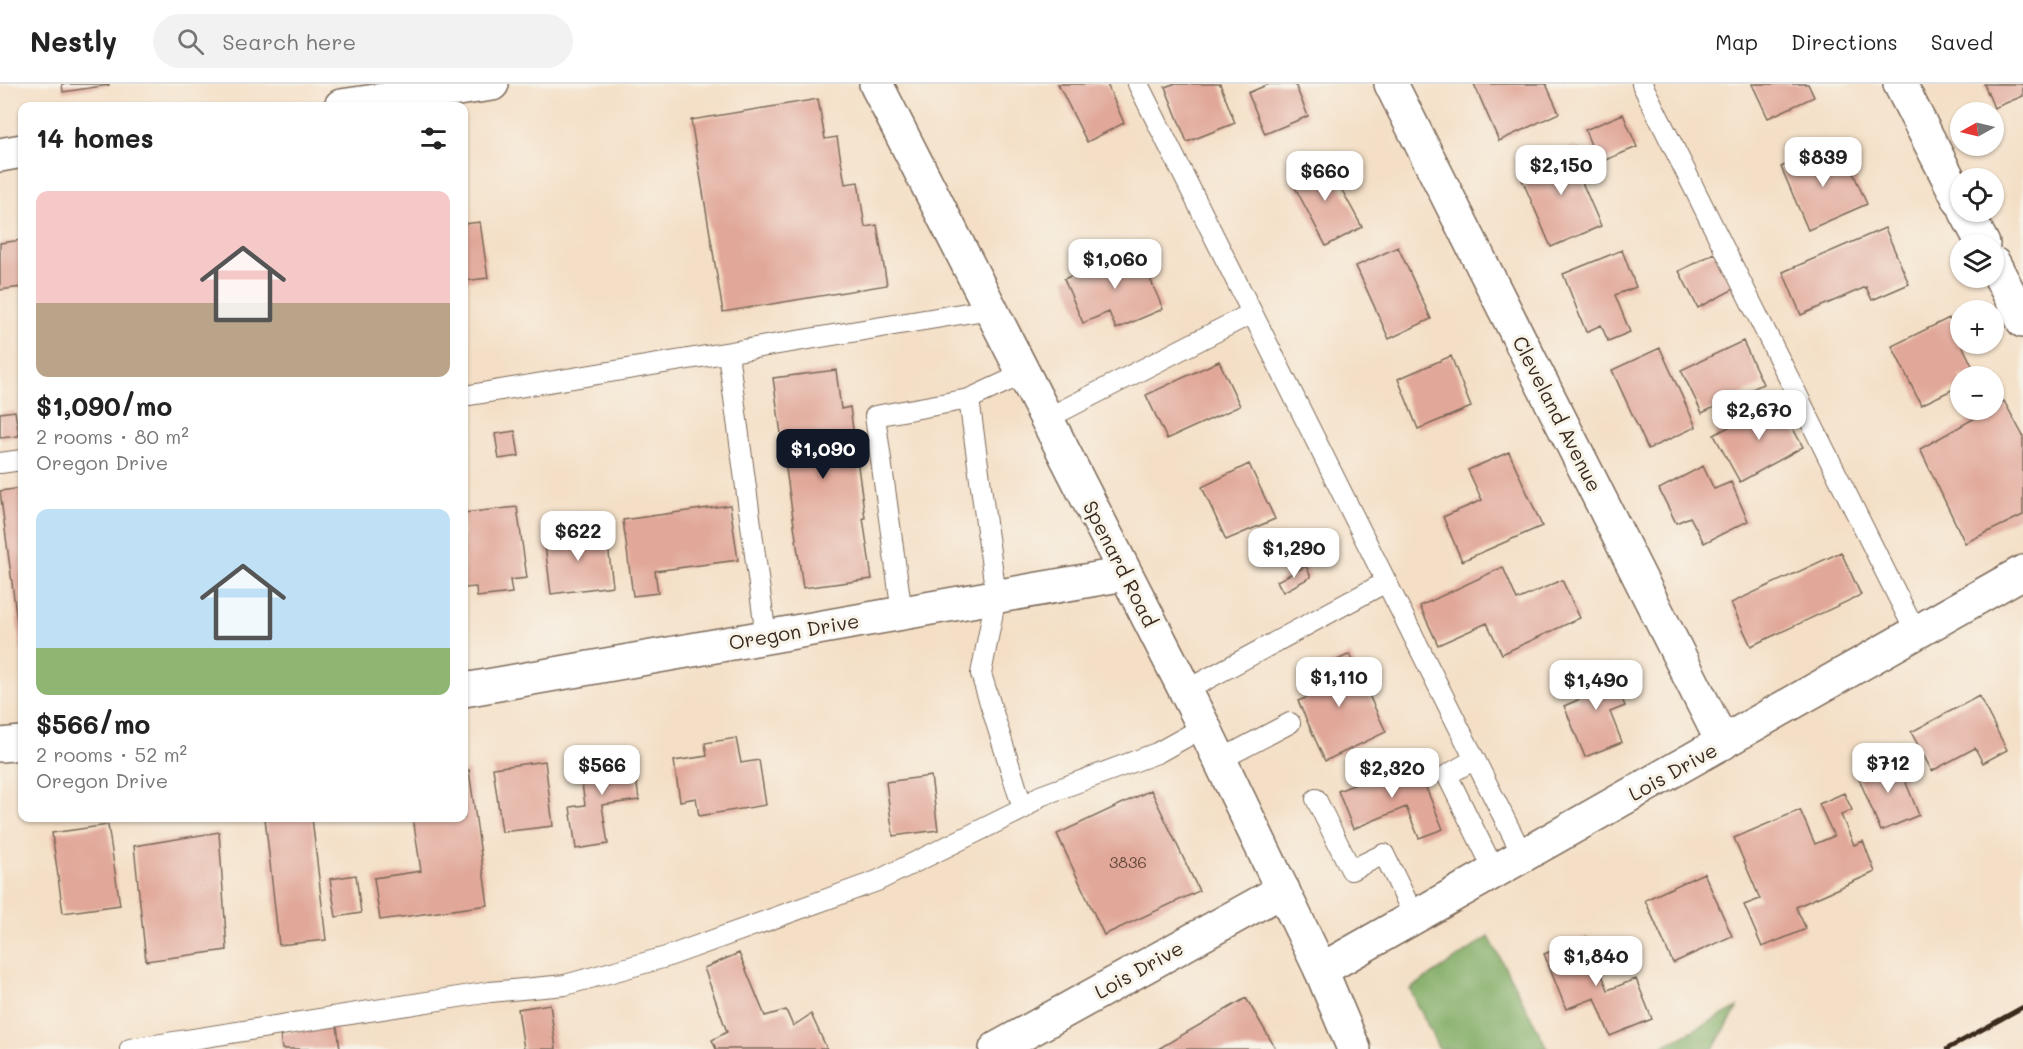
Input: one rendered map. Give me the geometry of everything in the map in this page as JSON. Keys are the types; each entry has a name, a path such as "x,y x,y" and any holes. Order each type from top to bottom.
{"street":[{"path":"326,84 329,102"},
{"path":"368,102 492,84"},
{"name":"Spenard Road","path":"876,84 1204,727 1321,970 1354,1049"},
{"name":"Cleveland Avenue","path":"1391,84 1723,744"},
{"path":"1900,84 1950,182"},
{"path":"0,154 18,152"},
{"path":"2004,284 2023,321"},
{"name":"Lois Drive","path":"1321,970 2023,572"},
{"name":"Oregon Drive","path":"468,689 1125,574"},
{"path":"0,745 18,743"},
{"name":"Lois Drive","path":"996,1049 1283,890"}],"lane":[{"path":"1138,84 1522,856"},
{"path":"1642,84 1916,633"},
{"path":"468,395 991,309"},
{"path":"1047,419 1252,313"},
{"path":"728,352 766,637"},
{"path":"902,613 875,416 969,399 1023,374"},
{"path":"969,399 996,596 981,674 1023,809"},
{"path":"0,463 18,461"},
{"path":"1185,691 1386,582"},
{"path":"1220,760 1290,723"},
{"path":"130,1049 478,994 565,985 666,957 877,880 1023,809 1040,796 1157,753 1204,727"},
{"path":"1474,759 1447,775 1495,872"},
{"path":"1316,799 1351,870 1384,854 1415,918"}],"green space":[{"path":"1489,937 1548,1049 1439,1049 1410,989"},
{"path":"1738,1007 1713,1049 1657,1049"}],"building":[{"path":"62,84 109,84 109,85 63,92"},
{"path":"1058,84 1107,84 1124,123 1087,142"},
{"path":"1173,84 1220,84 1235,123 1187,142 1165,87"},
{"path":"1269,84 1295,84 1308,116 1265,134 1248,93"},
{"path":"1474,84 1546,84 1559,113 1499,141"},
{"path":"1752,84 1808,84 1814,97 1768,118"},
{"path":"1984,84 2023,84 2023,96 2004,104 2004,102 1992,102"},
{"path":"818,99 825,139 837,137 845,184 858,182 865,227 877,225 887,285 723,312 691,120"},
{"path":"1623,114 1637,147 1598,163 1585,130"},
{"path":"1575,146 1589,177 1581,180 1601,226 1551,247 1518,170"},
{"path":"1822,149 1828,162 1845,155 1867,204 1808,230 1781,167"},
{"path":"1324,157 1362,227 1326,246 1289,176"},
{"path":"480,222 488,278 468,280 468,224"},
{"path":"1885,228 1909,284 1872,300 1866,287 1801,315 1783,272"},
{"path":"18,241 18,288 0,290 0,243"},
{"path":"1398,247 1431,319 1389,339 1356,266"},
{"path":"1137,248 1163,309 1116,329 1109,312 1083,323 1064,279"},
{"path":"1622,250 1636,287 1615,295 1630,332 1608,341 1601,325 1586,332 1563,274"},
{"path":"1715,253 1734,289 1698,308 1679,271"},
{"path":"1949,318 1950,354 1966,354 1972,366 1950,366 1950,391 1921,405 1892,346"},
{"path":"1743,341 1763,384 1702,413 1681,370"},
{"path":"1660,348 1696,427 1648,449 1612,370"},
{"path":"1451,356 1471,407 1418,429 1398,379"},
{"path":"1219,361 1240,406 1167,439 1146,395"},
{"path":"836,370 841,409 850,407 872,579 803,588 773,378"},
{"path":"1777,400 1803,447 1740,482 1714,435"},
{"path":"2004,401 2023,436 2023,515 1965,543 1920,449 1971,420 2004,420"},
{"path":"15,411 18,436 0,438 0,413"},
{"path":"515,431 519,456 499,459 495,434"},
{"path":"1509,452 1542,526 1462,561 1443,517 1482,500 1468,470"},
{"path":"1249,464 1275,519 1226,540 1202,487"},
{"path":"1703,466 1714,489 1731,482 1748,521 1704,543 1690,517 1676,523 1659,489"},
{"path":"18,489 18,629 0,491"},
{"path":"730,505 738,560 655,571 658,593 633,596 623,520"},
{"path":"517,507 527,578 510,580 512,593 477,597 476,587 468,588 468,513"},
{"path":"606,529 613,586 551,594 544,537"},
{"path":"1841,552 1861,595 1751,646 1731,603"},
{"path":"1306,566 1311,577 1283,592 1277,581"},
{"path":"1503,567 1517,600 1562,580 1580,618 1502,654 1487,623 1438,645 1420,606"},
{"path":"1350,654 1386,732 1325,761 1298,701 1308,697 1299,678"},
{"path":"1608,664 1625,706 1610,712 1622,742 1585,757 1564,706 1580,699 1572,679"},
{"path":"1979,696 2007,750 1983,763 1975,748 1932,771 1911,732"},
{"path":"736,738 741,763 759,760 766,805 699,816 696,798 680,801 674,761 707,756 705,743"},
{"path":"633,754 639,800 602,805 608,844 576,849 570,807 585,805 579,762"},
{"path":"1896,758 1919,815 1881,831 1857,774"},
{"path":"545,761 553,826 502,832 493,768"},
{"path":"1415,761 1443,829 1419,838 1406,807 1353,829 1338,791"},
{"path":"468,770 488,905 380,920 374,878 421,871 414,822 468,822"},
{"path":"931,776 938,830 893,836 886,782"},
{"path":"1151,790 1199,891 1104,935 1057,834"},
{"path":"1844,793 1852,810 1841,815 1854,845 1863,841 1875,872 1796,907 1806,929 1762,947 1744,905 1760,899 1734,838 1800,810 1815,844 1834,836 1819,804"},
{"path":"265,822 312,822 326,940 279,945"},
{"path":"108,825 120,905 63,913 52,833"},
{"path":"219,832 227,950 146,961 134,846"},
{"path":"1704,873 1732,936 1673,963 1645,900"},
{"path":"356,875 361,913 336,917 330,879"},
{"path":"1587,937 1608,990 1636,979 1652,1019 1610,1036 1595,998 1566,1009 1544,954"},
{"path":"739,953 765,1016 786,1010 793,1026 811,1014 827,1049 716,1049 712,1040 727,1032 704,968"},
{"path":"1246,998 1276,1049 1158,1049"},
{"path":"550,1004 556,1049 524,1049 518,1009"},
{"path":"337,1025 340,1049 282,1049 280,1034"}],"railway":[{"path":"1947,1049 2023,1007"}]}
